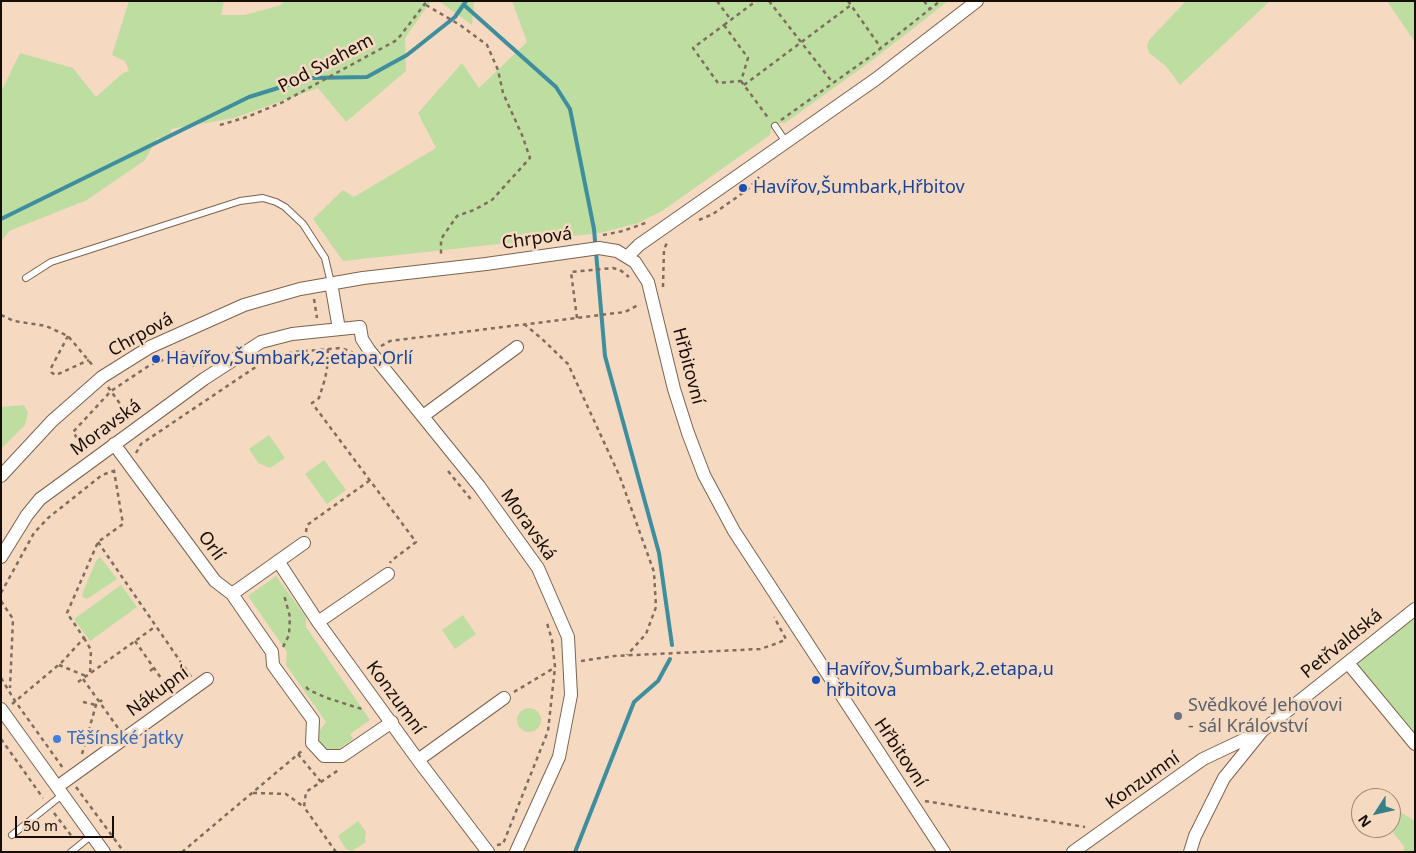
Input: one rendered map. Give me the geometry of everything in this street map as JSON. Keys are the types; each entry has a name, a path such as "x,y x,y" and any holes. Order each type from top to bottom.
{"street":[{"path":"628,256 639,245 786,144 876,79 977,1"},
{"name":"Chrpová","path":"1,476 63,410 102,377 143,351 244,305 279,294 331,283 440,268 486,264 599,248 617,251 628,256"},
{"name":"Hřbitovní","path":"628,256 638,266 648,282 674,389 704,475 754,564 944,852"},
{"path":"331,283 339,329"},
{"name":"Moravská","path":"1,557 33,507 51,489 204,379 261,342 292,334 360,327 362,338 369,350 479,486 538,568 568,637 571,695 559,757 516,852"},
{"path":"423,416 518,347"},
{"name":"Orlí","path":"114,444 215,581 232,594"},
{"path":"304,543 280,565 232,594 272,652 273,665 313,720 312,743 324,756 342,756 392,722"},
{"name":"Konzumní","path":"280,565 318,622 418,760 486,849"},
{"path":"318,622 388,574"},
{"name":"Petřvaldská","path":"1190,852 1195,836 1224,778 1262,731 1415,609"},
{"path":"1348,662 1415,744"},
{"name":"Nákupní","path":"60,791 70,778 202,682"},
{"path":"418,760 504,698"},
{"path":"2,710 104,852"},
{"name":"Konzumní","path":"1073,852 1203,760 1262,731"}],"lane":[{"path":"774,126 786,144"},
{"path":"26,278 51,262 240,201 263,198 285,207 303,224 325,258 331,283"},
{"path":"12,835 49,806 60,791"},
{"path":"71,852 92,835"}],"path":[{"path":"717,1 731,20"},
{"path":"741,81 718,84 692,48 756,1"},
{"path":"769,1 833,82"},
{"path":"848,1 881,48"},
{"path":"924,1 930,9"},
{"path":"741,81 774,126 881,48 940,1"},
{"path":"426,3 487,45 498,70 503,93 530,158 492,200 474,210 457,216 442,239 440,268"},
{"name":"Pod Svahem","path":"220,125 247,117 281,103 397,40 426,3"},
{"path":"744,85 850,5"},
{"path":"724,26 748,58 741,81"},
{"path":"698,220 713,214 748,190 761,176"},
{"path":"601,236 623,231 652,220"},
{"path":"664,290 664,249 671,238"},
{"path":"355,354 360,351 376,348 390,341 625,312 642,304"},
{"path":"1,315 14,321 46,326 68,336 96,370"},
{"path":"524,324 568,364 620,477 654,572 656,608 646,634 627,655"},
{"path":"68,336 51,368 52,373 56,375 89,360"},
{"path":"1,593 34,533 48,518 102,475 130,466 142,444 147,440 269,358 294,352 341,348 355,354 359,359"},
{"path":"328,349 327,373 319,398 312,403 416,542 391,561 388,574"},
{"path":"92,460 73,432 111,391 150,365 184,352 204,379"},
{"path":"106,383 147,440"},
{"path":"446,468 476,506"},
{"path":"90,674 91,650 67,613 98,542 123,524 114,471"},
{"path":"304,543 307,525 369,481"},
{"path":"98,542 156,626 202,682"},
{"path":"272,652 279,656 289,635 290,617 284,595 280,565"},
{"path":"1,601 13,619 10,690"},
{"path":"486,849 503,844 548,731 555,667 552,640 545,616"},
{"path":"78,682 156,626"},
{"path":"2,710 16,701 59,664 84,638"},
{"path":"504,698 555,667 569,663 627,655 760,648 786,639"},
{"path":"135,641 177,700"},
{"path":"59,664 85,678 125,738"},
{"path":"150,671 154,668"},
{"path":"1,678 124,852"},
{"path":"303,683 309,690 327,698 369,712"},
{"path":"83,702 96,705"},
{"path":"80,760 96,705 101,702"},
{"path":"1,739 78,846"},
{"path":"182,852 312,743"},
{"path":"298,754 321,782"},
{"path":"304,808 306,792 344,767 342,756"},
{"path":"253,793 286,794 304,808 336,852"},
{"path":"909,798 1103,830"}],"green space":[{"path":"129,1 224,1 221,15 245,15 281,5 284,1 431,1 405,38 406,71 346,122 318,88 234,118 171,129 172,137 157,138 145,160 87,200 9,231 1,241 1,92 20,53 73,68 96,97 123,73 129,71 125,61 112,55"},
{"path":"439,1 474,1 472,25"},
{"path":"512,1 948,1 874,59 785,123 780,123 771,129 770,135 662,211 638,223 600,233 343,261 313,219 343,190 354,197 436,148 418,113 462,63 479,88 527,42"},
{"path":"1186,1 1270,1 1180,85 1166,66 1149,53 1147,46 1149,40"},
{"path":"1387,1 1415,1 1415,42"},
{"path":"24,405 28,413 25,425 1,449 1,407"},
{"path":"269,435 285,458 270,468 258,463 249,449"},
{"path":"324,460 346,490 327,504 305,474"},
{"path":"100,557 117,579 87,599 82,594 96,561"},
{"path":"276,576 306,617 306,627 370,720 350,734 353,739 337,750 328,750 320,743 317,734 326,722 286,665 287,652 248,596"},
{"path":"121,585 137,607 90,641 74,619"},
{"path":"1415,608 1415,744 1348,663"},
{"path":"463,615 476,634 455,649 442,630"},
{"path":"529,708 537,712 541,720 537,728 529,732 521,728 517,720 521,712"},
{"path":"1401,812 1415,821 1415,852 1404,852 1404,846 1397,838 1401,838"},
{"path":"358,821 366,832 366,842 352,851 346,849 338,836"}],"waterway":[{"path":"1,219 249,97 310,78 367,77 407,55 455,17 466,1"},
{"path":"464,5 556,87 570,109 594,229 605,356 659,553 672,645"},
{"path":"575,852 634,702 658,681 670,659"}],"place":[{"name":"Havířov,Šumbark,Hřbitov","path":"743,188"},
{"name":"Havířov,Šumbark,2.etapa,Orlí","path":"156,359"},
{"name":"Havířov,Šumbark,2.etapa,u hřbitova","path":"816,680"},
{"name":"Svědkové Jehovovi - sál Království","path":"1178,716"},
{"name":"Těšínské jatky","path":"57,739"}]}
